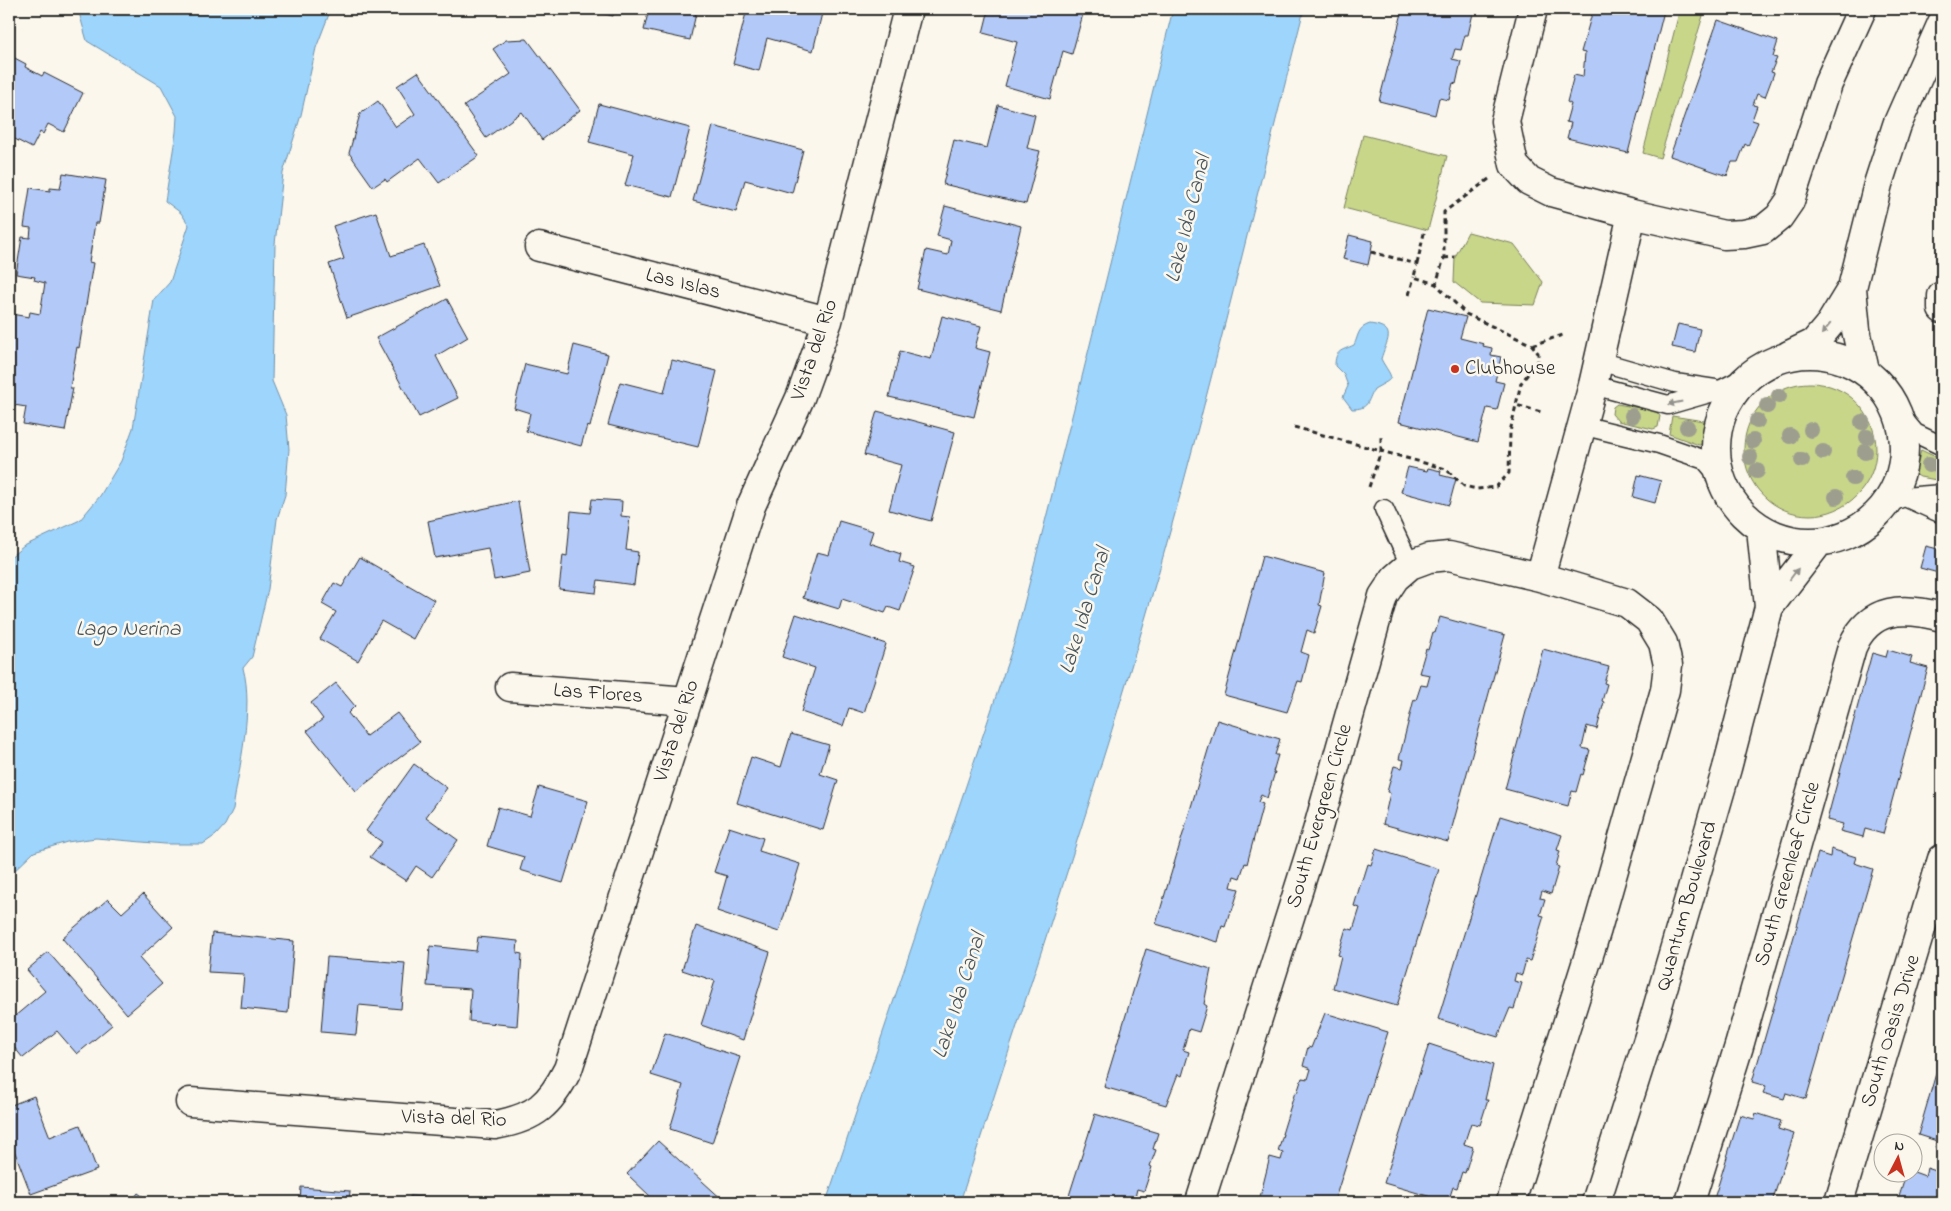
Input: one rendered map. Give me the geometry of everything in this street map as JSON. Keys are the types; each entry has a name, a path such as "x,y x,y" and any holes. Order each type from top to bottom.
{"street":[{"name":"Vista del Rio","path":"190,1102 495,1125 518,1121 541,1109 558,1091 568,1069 752,506 800,398 828,321 908,9"},
{"path":"1534,9 1505,121 1514,165 1530,182 1551,192 1632,214 1724,235 1744,234 1763,230 1779,217 1790,201 1828,84 1862,9"},
{"path":"1786,357 1814,354 1840,359 1865,372 1886,392 1900,415 1904,439 1904,462 1895,501 1869,522 1849,534 1819,542 1789,540 1761,528 1736,507 1721,479 1716,452 1717,430 1725,408 1736,390 1750,375 1786,357 1814,343 1830,324 1852,288 1878,184 1897,125 1942,23"},
{"path":"1540,577 1596,373 1632,214"},
{"name":"Las Islas","path":"539,246 828,321"},
{"path":"1852,288 1856,330 1865,372"},
{"path":"1942,296 1942,310"},
{"name":"Quantum Boulevard","path":"1596,1202 1650,1033 1719,797 1769,608 1761,528"},
{"name":"Quantum Boulevard","path":"1769,608 1819,542"},
{"name":"South Evergreen Circle","path":"1200,1202 1317,830 1383,596 1395,578 1410,565 1429,558 1449,556 1540,577 1627,603 1648,620 1663,643 1668,665 1665,690 1597,929 1511,1202"},
{"name":"South Greenleaf Circle","path":"1690,1202 1739,1046 1852,647 1859,631 1877,617 1896,610 1918,610 1942,617"},
{"name":"Las Flores","path":"510,688 687,701"},
{"name":"South Oasis Drive","path":"1839,1202 1942,859"}],"lane":[{"path":"1596,373 1675,382 1720,390"},
{"path":"1596,373 1668,405 1720,390 1750,375"},
{"path":"1900,415 1915,433 1942,446"},
{"path":"1581,426 1659,444 1705,460 1721,479"},
{"path":"1895,501 1942,494"},
{"path":"1895,501 1942,514"},
{"path":"1384,509 1410,565"}],"path":[{"path":"1436,284 1444,258 1444,212 1491,178"},
{"path":"1409,295 1425,229"},
{"path":"1371,252 1417,264"},
{"path":"1444,258 1455,257"},
{"path":"1294,427 1446,469 1464,486 1478,489 1496,487 1509,473 1510,432 1521,383 1538,361 1538,353 1532,345 1466,314 1436,284 1414,277"},
{"path":"1532,345 1566,334"},
{"path":"1516,405 1541,412"},
{"path":"1370,486 1381,451 1381,437"}],"green space":[{"path":"1680,9 1705,9 1660,158 1643,153"},
{"path":"1363,135 1447,156 1428,230 1344,208"},
{"path":"1468,232 1514,244 1543,282 1535,305 1480,303 1454,282 1455,257"},
{"path":"1810,383 1823,384 1835,388 1857,402 1871,424 1875,436 1875,462 1871,474 1857,496 1835,510 1823,514 1810,515 1797,514 1785,510 1763,496 1749,474 1745,462 1744,449 1745,436 1749,424 1763,402 1785,388 1797,384"},
{"path":"1617,404 1656,411 1660,416 1658,427 1653,429 1618,421 1612,414 1613,407"},
{"path":"1672,416 1704,421 1703,444 1699,445 1669,434"},
{"path":"1921,450 1942,460 1942,467 1926,461 1923,464 1925,467 1942,473 1942,481 1920,477 1915,474"}],"water":[{"name":"Lago Nerina","path":"78,9 331,9 316,48 301,115 283,173 275,244 272,381 286,415 289,449 285,495 277,519 268,589 252,657 243,668 247,701 246,719 233,809 225,825 216,835 203,844 165,844 96,838 67,842 34,852 9,876 9,558 24,546 80,520 100,496 121,461 133,428 154,300 170,282 189,225 181,213 165,201 177,116 161,86 87,41"},
{"name":"Lake Ida Canal","path":"1173,9 1304,9 1197,431 1159,571 1087,808 960,1202 826,1202 1014,643"},
{"path":"1370,324 1379,326 1388,332 1381,359 1391,377 1374,389 1365,406 1352,409 1343,397 1348,386 1344,375 1335,366 1335,361 1342,350 1354,345 1359,332"}],"building":[{"path":"585,9 615,9 613,16"},
{"path":"649,9 697,9 690,40 644,30"},
{"path":"747,9 823,9 813,51 767,38 759,71 733,64"},
{"path":"989,9 1064,9 1083,14 1072,54 1063,51 1050,99 1005,86 1017,42 983,33"},
{"path":"1403,9 1474,9 1468,35 1465,35 1461,50 1455,49 1452,59 1461,61 1456,84 1453,83 1449,100 1439,98 1435,115 1379,101"},
{"path":"1597,9 1655,9 1664,11 1628,153 1567,138 1571,123 1566,122 1571,104 1567,102 1574,75 1583,77 1585,53 1581,52 1593,10 1596,11"},
{"path":"1718,20 1778,41 1773,57 1777,58 1771,72 1774,73 1765,97 1757,94 1753,105 1757,106 1752,120 1758,122 1748,146 1745,144 1738,162 1732,162 1727,176 1670,156"},
{"path":"527,39 580,110 542,140 522,112 486,138 464,106 511,74 493,49 506,40"},
{"path":"9,55 26,64 25,67 42,76 44,73 83,93 64,132 48,124 43,134 40,132 32,148 9,136"},
{"path":"418,72 479,156 439,183 420,158 387,182 385,179 373,187 349,153 360,114 378,101 396,127 415,114 397,86"},
{"path":"599,104 690,128 672,197 625,185 634,154 589,142"},
{"path":"998,105 1035,115 1027,148 1040,151 1026,204 943,184 954,140 987,148"},
{"path":"713,126 803,150 792,193 745,180 736,212 693,201"},
{"path":"63,173 106,180 99,223 95,223 89,262 93,263 79,348 77,347 70,388 73,388 65,431 23,424 26,407 14,405 15,401 9,400 9,362 12,352 9,352 11,314 29,317 30,312 40,314 45,283 34,280 35,277 16,274 22,237 30,238 31,228 24,227 30,188 50,191 50,188 60,189"},
{"path":"945,206 1021,226 1001,310 917,289 926,250 948,255 951,240 937,236"},
{"path":"376,212 391,256 424,245 440,286 347,318 329,264 344,259 333,226"},
{"path":"1349,235 1373,241 1368,265 1343,259"},
{"path":"447,299 468,337 436,356 458,398 419,417 376,338"},
{"name":"Clubhouse","path":"1428,308 1466,317 1460,338 1484,344 1483,346 1492,348 1491,355 1501,357 1495,381 1504,383 1497,410 1487,408 1478,442 1399,422"},
{"path":"942,316 981,326 975,348 990,352 974,417 889,397 900,351 931,359"},
{"path":"1678,324 1700,329 1695,352 1672,347"},
{"path":"574,345 608,354 590,427 587,426 581,446 526,431 530,413 514,408 525,364 567,374"},
{"path":"672,360 717,371 698,447 608,425 620,382 664,393"},
{"path":"877,411 955,432 931,521 889,510 901,465 864,455"},
{"path":"1408,467 1427,471 1428,468 1441,471 1440,475 1456,479 1449,505 1401,492"},
{"path":"1638,475 1661,481 1655,503 1633,497"},
{"path":"592,499 622,501 621,516 630,517 626,550 638,552 634,585 598,580 596,593 559,589 563,555 567,556 571,511 590,513"},
{"path":"518,501 530,573 494,580 488,548 435,558 428,521"},
{"path":"839,521 873,531 869,543 901,554 899,562 915,567 900,611 888,607 885,613 842,599 839,609 803,598 817,552 829,555"},
{"path":"1926,546 1942,550 1942,574 1920,568"},
{"path":"1262,556 1325,573 1319,605 1322,606 1314,633 1307,630 1301,652 1309,655 1302,682 1298,681 1287,712 1224,695"},
{"path":"360,557 434,600 413,639 381,621 358,661 320,639 336,612 322,604 334,583 342,587"},
{"path":"796,614 886,644 864,713 849,708 843,726 801,712 815,668 782,657"},
{"path":"1440,617 1505,635 1448,842 1383,824 1390,793 1387,792 1394,766 1402,768 1404,760 1399,759 1414,699 1416,700 1421,685 1427,686 1430,675 1419,673 1426,649 1428,650"},
{"path":"1543,649 1609,667 1604,683 1607,684 1597,729 1587,726 1582,748 1590,750 1583,775 1581,774 1576,792 1572,791 1568,806 1505,789"},
{"path":"1888,650 1912,657 1910,663 1928,668 1883,834 1865,829 1863,837 1840,831 1843,824 1827,820 1872,653 1886,657"},
{"path":"336,683 355,706 348,713 366,736 397,713 420,742 356,791 307,731 323,719 311,703"},
{"path":"1217,720 1280,739 1275,755 1278,755 1273,772 1275,772 1267,798 1261,795 1258,802 1263,804 1247,864 1245,863 1240,878 1234,876 1231,887 1239,889 1225,927 1222,926 1218,942 1156,924"},
{"path":"791,734 829,745 820,774 838,780 823,830 737,803 751,757 781,767"},
{"path":"414,764 447,788 426,817 458,840 432,877 416,866 406,881 370,857 382,842 366,831"},
{"path":"539,787 588,801 563,883 520,870 524,857 487,846 498,807 530,816"},
{"path":"1500,816 1562,835 1557,850 1560,851 1556,866 1559,867 1551,894 1542,891 1540,898 1545,899 1540,915 1544,916 1530,961 1526,960 1522,975 1516,973 1514,981 1522,983 1514,1009 1510,1008 1498,1037 1438,1019"},
{"path":"729,827 763,838 759,851 800,864 779,932 717,911 727,876 714,872"},
{"path":"1376,849 1439,869 1397,1006 1333,988 1341,956 1338,955 1346,928 1353,930 1360,908 1354,906 1362,879 1368,864 1371,865"},
{"path":"1831,849 1856,857 1854,863 1873,869 1806,1099 1786,1093 1784,1099 1763,1093 1766,1086 1752,1082 1818,853 1830,857"},
{"path":"143,894 173,927 139,958 162,984 127,1014 62,938 108,899 122,913"},
{"path":"696,926 770,952 743,1040 701,1025 715,981 682,970"},
{"path":"212,933 294,941 288,1013 241,1008 244,974 208,972"},
{"path":"478,937 518,941 517,953 522,954 517,1026 469,1021 471,989 427,986 430,946 476,951"},
{"path":"1146,949 1211,969 1204,1004 1207,1006 1199,1032 1189,1029 1183,1050 1189,1052 1182,1076 1178,1074 1166,1105 1104,1087"},
{"path":"48,952 112,1025 77,1054 57,1031 23,1058 9,1041 9,1021 45,991 27,970"},
{"path":"327,957 405,963 401,1009 359,1005 356,1035 321,1032"},
{"path":"1325,1013 1388,1032 1334,1202 1259,1201 1270,1157 1281,1160 1283,1153 1278,1151 1295,1092 1297,1093 1302,1078 1308,1079 1311,1069 1303,1066 1308,1047 1311,1048"},
{"path":"665,1033 740,1057 712,1143 670,1129 683,1085 651,1075"},
{"path":"1429,1044 1493,1065 1485,1100 1488,1100 1480,1125 1471,1123 1464,1144 1473,1147 1465,1173 1462,1172 1457,1188 1453,1187 1448,1202 1384,1183"},
{"path":"1942,1053 1942,1150 1935,1147 1937,1141 1924,1137 1924,1134 1918,1134"},
{"path":"34,1096 50,1137 80,1125 97,1170 31,1194 9,1137 9,1106"},
{"path":"1756,1113 1781,1121 1778,1129 1794,1134 1772,1202 1713,1202 1740,1115 1754,1119"},
{"path":"1095,1114 1158,1133 1153,1149 1156,1150 1150,1166 1152,1167 1144,1191 1137,1189 1135,1197 1139,1198 1138,1202 1067,1202"},
{"path":"658,1141 724,1201 648,1202 652,1198 627,1174"},
{"path":"1927,1168 1942,1173 1942,1202 1897,1202 1903,1184 1924,1184"},
{"path":"301,1187 350,1191 349,1202 300,1202"},
{"path":"138,1193 151,1202 131,1202"},
{"path":"410,1196 448,1199 448,1202 410,1202"}],"place":[{"name":"Clubhouse","path":"1455,369"}]}
